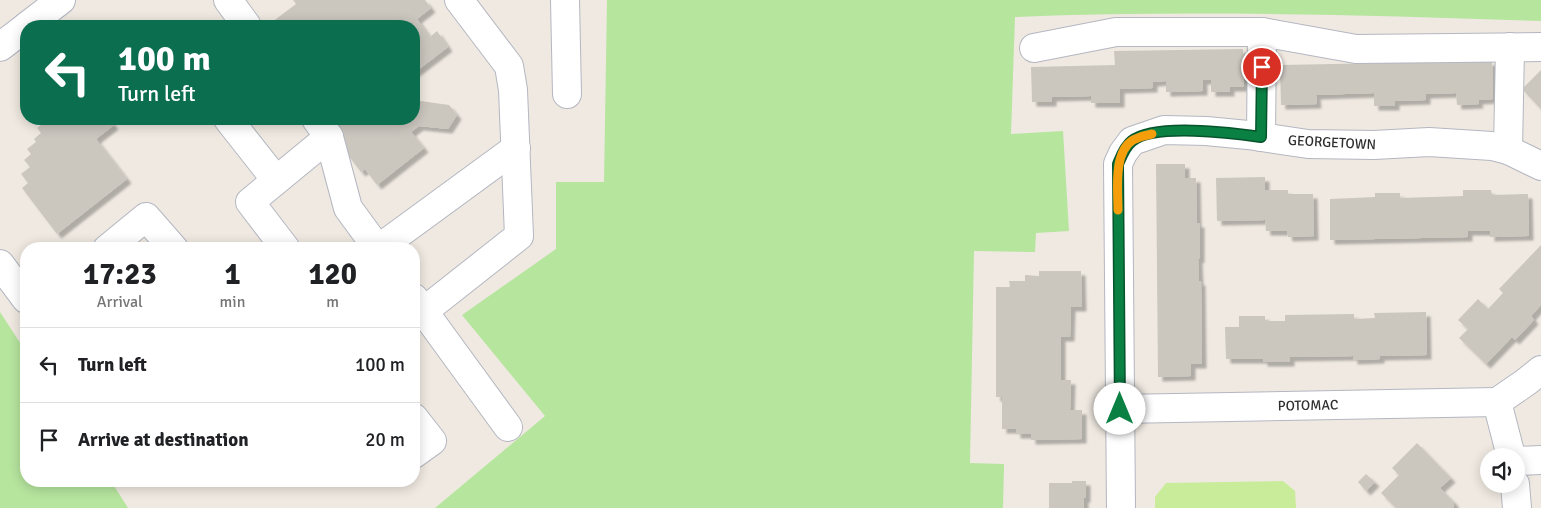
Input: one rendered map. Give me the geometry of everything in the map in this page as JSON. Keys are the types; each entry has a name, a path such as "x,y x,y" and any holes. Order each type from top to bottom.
{"street":[{"path":"35,20 61,0"},
{"path":"420,303 519,236 513,90 509,66 459,0"},
{"path":"564,0 568,94"},
{"path":"0,48 20,32"},
{"path":"1034,48 1116,32 1262,32 1356,49 1541,47"},
{"path":"1261,137 1262,32"},
{"path":"1508,150 1510,47"},
{"path":"233,125 276,180"},
{"path":"281,242 250,202 276,180 322,128"},
{"path":"322,128 348,208 373,242"},
{"name":"GEORGETOWN","path":"1121,508 1118,164 1132,141 1164,130 1206,131 1308,144 1457,143 1492,146 1508,150 1541,166"},
{"path":"388,242 516,148"},
{"path":"116,242 146,217 168,242"},
{"path":"0,264 20,291"},
{"path":"420,305 508,427"},
{"path":"1509,448 1497,402 1541,370"},
{"name":"POTOMAC","path":"1120,409 1497,402"},
{"path":"420,426 432,441 420,450"},
{"path":"1525,461 1541,460"},
{"path":"1516,493 1517,508"}],"green space":[{"path":"607,0 1541,0 1541,21 1344,15 1146,14 1015,17 1011,134 1063,131 1069,231 1036,233 1035,252 974,251 970,463 1004,464 1003,508 435,508 545,416 462,315 556,249 556,182 604,182"},
{"path":"0,312 20,343 20,487 115,487 128,508 0,508"},
{"path":"1283,481 1295,491 1296,508 1155,508 1155,497 1166,483"}],"building":[{"path":"293,0 425,0 431,8 418,20 275,20 296,4"},
{"path":"420,23 430,37 437,31 448,47 420,68"},
{"path":"1243,49 1244,87 1230,87 1230,92 1211,92 1211,80 1203,80 1203,91 1166,92 1166,81 1153,82 1153,88 1120,89 1120,103 1091,103 1091,96 1052,97 1052,102 1032,102 1031,67 1115,65 1114,51"},
{"path":"1492,61 1493,99 1478,100 1479,104 1457,105 1456,93 1426,94 1426,100 1395,101 1395,106 1374,106 1374,93 1316,95 1317,104 1281,105 1280,65"},
{"path":"1541,70 1541,109 1522,89"},
{"path":"420,101 449,105 457,115 448,129 419,126 411,132 424,148 377,185 365,169 361,172 342,147 336,125 420,125"},
{"path":"41,125 114,125 96,139 127,179 57,234 22,188 28,183 21,174 30,167 24,160 31,154 27,149 36,142 34,139 41,133 37,128"},
{"path":"1156,164 1185,164 1185,178 1196,178 1197,223 1200,223 1200,259 1198,258 1199,281 1201,281 1202,364 1191,364 1191,376 1158,377"},
{"path":"1265,177 1265,190 1288,190 1288,194 1313,194 1314,236 1288,237 1287,231 1266,231 1265,220 1217,221 1216,178"},
{"path":"1463,190 1491,190 1492,195 1528,194 1529,236 1490,237 1490,231 1468,231 1468,237 1330,240 1330,199 1375,197 1375,193 1400,193 1400,198 1463,196"},
{"path":"1541,245 1541,305 1531,316 1534,320 1515,340 1512,337 1486,364 1459,338 1468,329 1458,320 1478,299 1488,309 1503,293 1499,289"},
{"path":"1039,271 1081,271 1082,307 1071,307 1070,337 1061,337 1061,380 1071,380 1070,410 1082,410 1082,439 1031,440 1031,434 1016,434 1016,429 1002,429 1002,397 996,397 996,287 1010,287 1009,281 1025,281 1025,275 1039,276"},
{"path":"1426,312 1427,355 1380,356 1380,359 1353,360 1353,356 1290,357 1290,362 1263,362 1263,359 1226,359 1225,327 1239,327 1239,316 1265,316 1265,321 1285,321 1285,315 1354,314 1354,319 1375,318 1374,313"},
{"path":"1417,443 1451,478 1440,488 1454,502 1454,508 1396,508 1381,493 1399,475 1392,468"},
{"path":"1366,474 1375,482 1366,491 1358,482"},
{"path":"1072,481 1086,481 1084,508 1049,508 1049,483 1072,483"}],"slow traffic":[{"path":"1118,210 1118,164 1132,141 1152,134"}],"route":[{"path":"1120,409 1118,164 1132,141 1164,130 1206,131 1261,137 1262,67"}]}
